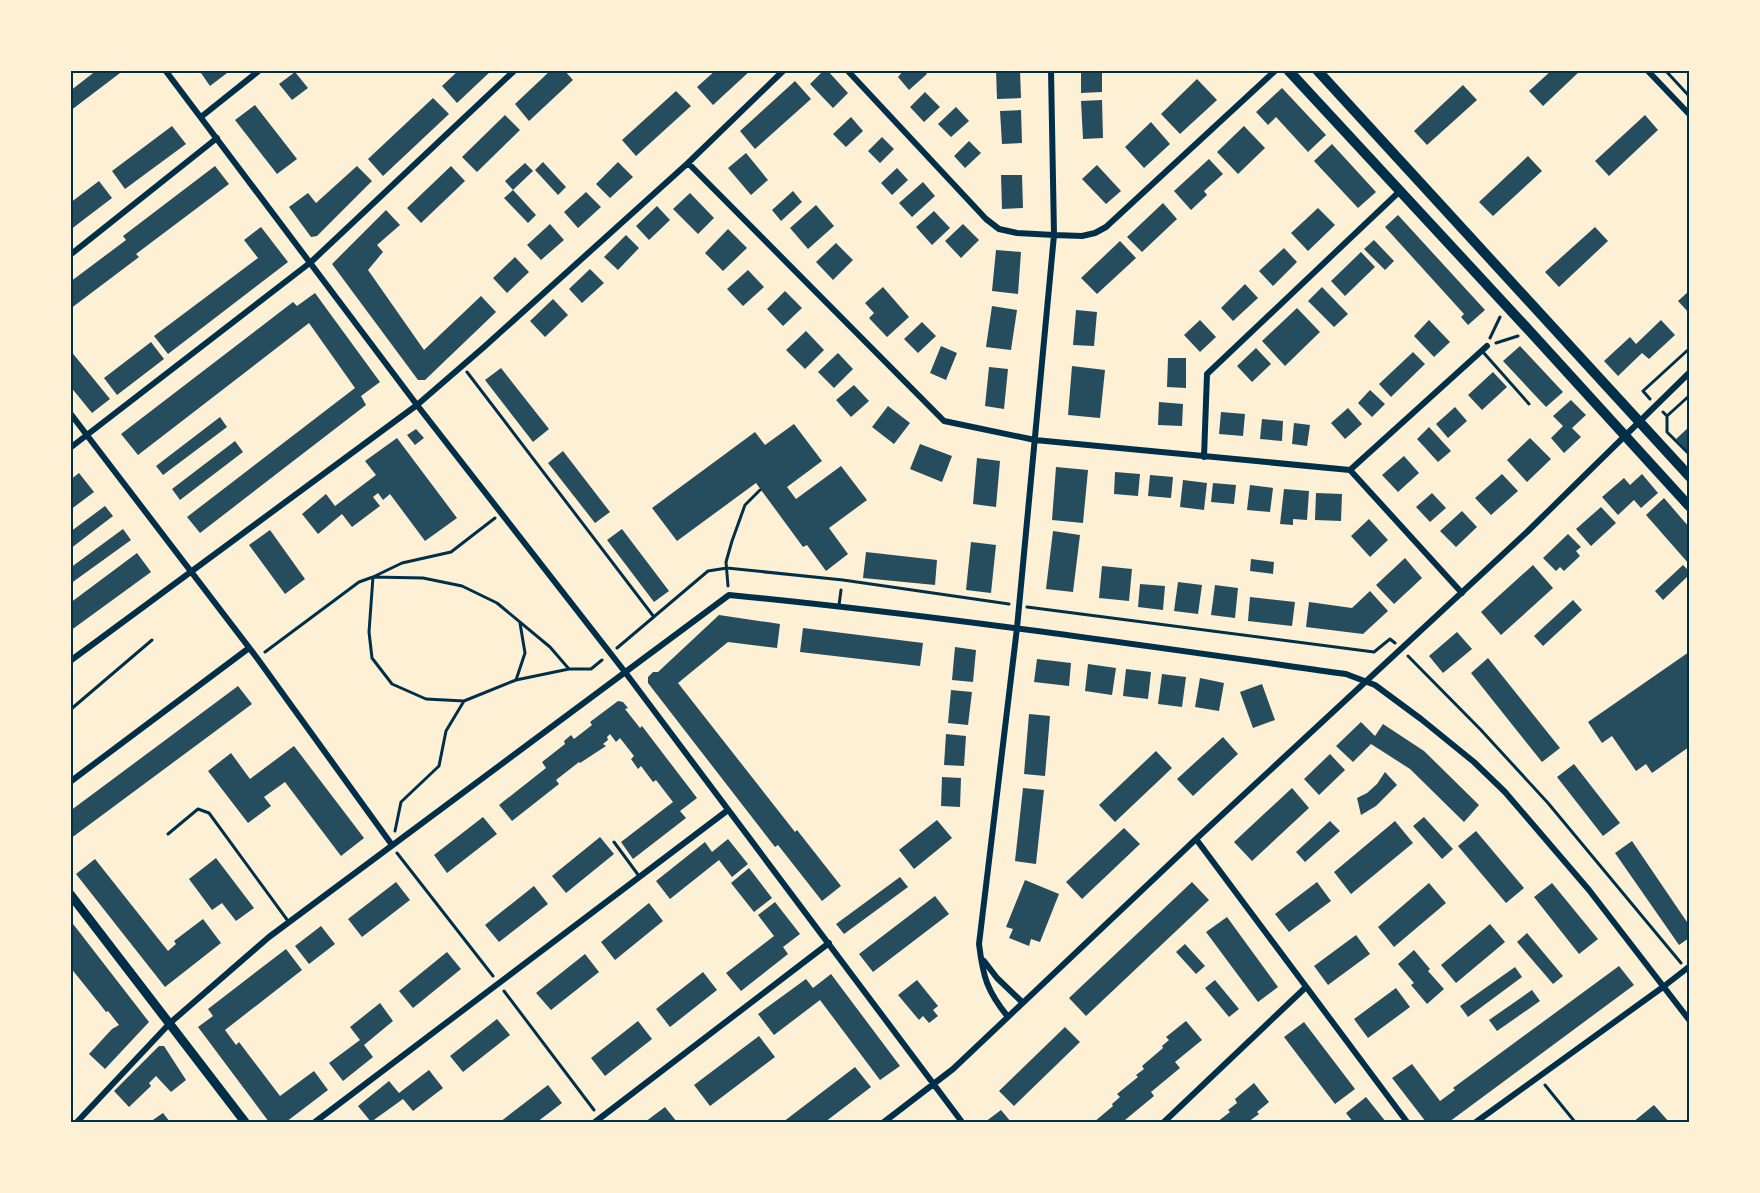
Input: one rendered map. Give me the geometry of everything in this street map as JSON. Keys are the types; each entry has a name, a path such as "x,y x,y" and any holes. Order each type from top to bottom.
{"main road":[{"path":"1288,70 1531,332 1689,507"},
{"path":"1317,70 1689,477"},
{"path":"70,894 245,1122"}],"street":[{"path":"165,70 417,405 625,672 962,1122"},
{"path":"201,117 260,70"},
{"path":"70,448 310,262 514,70"},
{"path":"70,661 417,405 688,163 784,70"},
{"path":"847,70 986,219 999,229 1017,233 1083,236 1106,227 1276,70"},
{"path":"1008,1017 986,985 979,944 1017,627 1054,235 1051,70"},
{"path":"1647,70 1689,116"},
{"path":"70,255 217,138"},
{"path":"688,163 944,422 1035,440 1350,470 1462,593"},
{"path":"1203,457 1207,374 1400,191"},
{"path":"1350,470 1484,348"},
{"path":"884,1122 933,1085 1008,1017 1462,593 1689,372"},
{"path":"70,413 257,658 392,846"},
{"path":"77,1122 170,1023 269,937 729,595 839,605 1017,627 1346,674 1375,685 1443,735 1505,792 1589,890 1689,1021"},
{"path":"70,782 249,648"},
{"path":"315,1122 728,810"},
{"path":"1196,839 1407,1122"},
{"path":"595,1122 829,943"},
{"path":"981,957 997,978 1022,1002"},
{"path":"1476,1122 1663,987 1687,967"},
{"path":"1164,1122 1306,987"}],"lane":[{"path":"1484,348 1529,404"},
{"path":"839,605 841,590"},
{"path":"168,834 198,809 209,813 289,923"},
{"path":"614,842 640,877"}],"path":[{"path":"1665,70 1689,97"},
{"path":"1484,348 1505,304"},
{"path":"1484,348 1531,332"},
{"path":"462,366 654,617"},
{"path":"1667,416 1667,432 1689,455"},
{"path":"729,595 727,555 745,505 760,490"},
{"path":"257,658 359,582 402,563 452,552 501,513"},
{"path":"373,577 369,632 372,658 392,684 426,699 464,701 516,680 568,669 591,669 708,572 727,568 843,580 1019,606 1374,652 1390,639 1481,730 1548,803 1687,967"},
{"path":"373,577 423,578 462,586 497,603 550,647 568,669"},
{"path":"516,680 525,653 520,623"},
{"path":"70,710 152,640"},
{"path":"392,846 401,802 439,766 446,731 464,701"},
{"path":"1539,1076 1575,1122"}],"building":[{"path":"97,70 124,70 70,111 70,91"},
{"path":"199,70 225,70 227,73 210,86"},
{"path":"459,70 492,70 457,103 442,86"},
{"path":"551,70 564,70 573,80 529,121 515,104"},
{"path":"716,70 751,70 713,105 697,87"},
{"path":"824,70 827,70 848,93 833,108 810,84"},
{"path":"904,70 924,70 927,74 909,90 898,77"},
{"path":"996,70 1020,70 1021,98 997,99"},
{"path":"1081,70 1102,70 1102,92 1081,93"},
{"path":"1552,70 1581,70 1543,106 1529,91"},
{"path":"295,72 308,88 292,100 279,84"},
{"path":"1197,79 1217,100 1180,134 1161,114"},
{"path":"795,81 811,99 755,149 740,131"},
{"path":"1463,85 1477,100 1427,145 1414,131"},
{"path":"1282,88 1326,135 1308,152 1276,117 1268,125 1256,112"},
{"path":"676,91 691,106 636,156 622,140"},
{"path":"925,92 940,107 924,122 910,107"},
{"path":"433,98 449,114 383,176 368,159"},
{"path":"1102,100 1103,138 1083,139 1081,101"},
{"path":"255,105 297,159 277,174 235,120"},
{"path":"956,107 969,121 951,137 938,124"},
{"path":"1021,110 1022,143 1002,144 1000,111"},
{"path":"505,115 520,130 477,172 462,157"},
{"path":"1645,115 1658,130 1609,176 1595,161"},
{"path":"851,117 863,131 846,147 833,134"},
{"path":"1151,122 1170,144 1144,168 1125,147"},
{"path":"172,126 186,144 125,189 112,171"},
{"path":"1244,126 1265,148 1238,174 1217,152"},
{"path":"882,137 894,149 880,163 868,151"},
{"path":"969,141 981,153 965,168 954,156"},
{"path":"1332,144 1376,192 1358,208 1314,161"},
{"path":"746,153 768,180 751,195 728,168"},
{"path":"1528,156 1542,171 1493,216 1479,202"},
{"path":"1209,159 1223,174 1204,191 1207,195 1191,210 1174,191"},
{"path":"543,162 566,187 558,195 535,170"},
{"path":"618,162 633,177 610,198 596,184"},
{"path":"525,163 533,171 513,190 505,181"},
{"path":"1097,165 1121,191 1106,204 1082,179"},
{"path":"215,166 229,184 136,254 139,257 70,309 70,282 126,240 123,236"},
{"path":"357,166 372,181 317,236 311,237 289,207 308,193 316,203"},
{"path":"451,166 465,181 421,223 407,208"},
{"path":"897,168 908,180 892,195 881,183"},
{"path":"1001,175 1022,175 1023,208 1002,209"},
{"path":"99,181 112,198 70,230 70,203"},
{"path":"923,182 935,196 912,217 899,203"},
{"path":"513,190 536,215 528,223 504,198"},
{"path":"793,191 802,202 781,221 772,210"},
{"path":"586,192 601,207 578,228 564,212"},
{"path":"690,193 714,218 698,234 673,209"},
{"path":"1163,203 1177,219 1142,252 1127,237"},
{"path":"816,205 834,226 808,249 790,228"},
{"path":"657,206 670,220 649,240 636,226"},
{"path":"1318,208 1335,225 1308,251 1291,233"},
{"path":"386,210 400,225 377,245 383,252 368,270 424,350 481,296 496,312 425,380 418,380 332,264"},
{"path":"934,211 950,228 932,245 916,227"},
{"path":"1398,215 1485,310 1468,325 1461,317 1464,314 1385,227"},
{"path":"550,224 564,240 541,260 527,245"},
{"path":"963,224 979,240 961,258 945,241"},
{"path":"261,227 288,262 168,354 154,336 258,258 244,240"},
{"path":"1595,227 1608,241 1559,287 1545,272"},
{"path":"728,229 747,248 723,271 705,253"},
{"path":"626,235 639,248 618,270 604,257"},
{"path":"1374,240 1394,261 1385,270 1364,249"},
{"path":"1120,241 1136,258 1097,294 1081,278"},
{"path":"836,243 853,260 833,280 816,262"},
{"path":"1284,248 1297,262 1273,286 1259,271"},
{"path":"996,250 1021,252 1018,294 992,291"},
{"path":"1361,252 1375,267 1345,296 1331,281"},
{"path":"515,257 529,272 507,293 493,278"},
{"path":"590,269 604,283 582,303 569,289"},
{"path":"748,270 764,287 743,306 727,289"},
{"path":"1245,284 1258,298 1233,321 1221,308"},
{"path":"883,287 909,317 887,337 869,318 874,313 865,303"},
{"path":"1322,287 1348,314 1334,327 1308,301"},
{"path":"785,291 802,308 783,326 767,309"},
{"path":"1689,291 1689,313 1678,301"},
{"path":"315,293 380,382 361,396 366,405 200,533 187,517 355,388 309,323 138,455 121,434 293,302 297,306"},
{"path":"553,299 568,315 545,337 530,321"},
{"path":"992,306 1017,310 1011,350 986,347"},
{"path":"1297,308 1320,332 1285,366 1262,341"},
{"path":"1076,310 1097,312 1094,346 1073,345"},
{"path":"1200,320 1216,337 1200,352 1184,335"},
{"path":"1429,320 1450,342 1434,357 1414,336"},
{"path":"1661,320 1675,335 1649,359 1642,353 1618,376 1604,361 1630,337 1636,344"},
{"path":"922,322 936,336 918,353 904,339"},
{"path":"806,331 824,350 805,369 786,350"},
{"path":"151,342 164,359 117,395 104,378"},
{"path":"941,346 957,353 946,380 930,373"},
{"path":"1520,346 1563,392 1546,407 1503,361"},
{"path":"1256,348 1271,364 1252,382 1237,366"},
{"path":"70,350 110,399 92,413 70,386"},
{"path":"1413,352 1425,364 1391,397 1379,384"},
{"path":"838,353 853,369 834,388 818,372"},
{"path":"1168,358 1186,358 1186,388 1167,387"},
{"path":"1072,366 1105,370 1100,418 1068,415"},
{"path":"989,367 1008,369 1004,409 985,406"},
{"path":"501,368 549,429 533,442 485,380"},
{"path":"1493,372 1507,387 1482,410 1468,395"},
{"path":"854,385 869,401 851,417 836,400"},
{"path":"1370,390 1385,404 1372,417 1358,403"},
{"path":"1571,400 1586,415 1572,428 1581,437 1564,453 1551,438 1563,426 1553,416"},
{"path":"1159,402 1183,404 1182,426 1158,425"},
{"path":"888,406 910,423 894,444 872,427"},
{"path":"1455,407 1467,421 1448,438 1436,424"},
{"path":"1348,408 1362,424 1345,439 1331,423"},
{"path":"1221,412 1245,414 1243,436 1219,434"},
{"path":"220,417 227,427 163,475 156,466"},
{"path":"1262,419 1283,421 1282,441 1260,439"},
{"path":"1294,423 1310,425 1307,446 1292,444"},
{"path":"794,424 822,461 787,487 796,499 841,466 867,500 829,528 848,554 826,571 807,545 803,547 756,483 677,541 652,508 755,432 765,445"},
{"path":"1429,427 1451,451 1438,462 1417,439"},
{"path":"1689,427 1689,453 1676,439"},
{"path":"416,429 424,438 415,445 407,435"},
{"path":"397,438 457,518 425,541 390,494 383,500 378,493 373,497 380,506 352,527 342,514 318,534 302,514 326,494 335,506 376,475 365,461"},
{"path":"1530,438 1551,459 1527,482 1507,460"},
{"path":"235,441 243,452 180,500 172,489"},
{"path":"920,444 952,456 942,482 910,469"},
{"path":"563,451 610,512 595,523 548,463"},
{"path":"1404,456 1419,473 1398,492 1382,475"},
{"path":"977,458 1000,461 996,507 973,504"},
{"path":"1056,467 1088,470 1083,523 1052,520"},
{"path":"1115,472 1140,474 1138,496 1114,494"},
{"path":"79,473 94,492 70,510 70,480"},
{"path":"1502,474 1518,491 1491,515 1475,498"},
{"path":"1642,474 1658,493 1641,508 1634,500 1618,515 1602,497 1624,478 1630,485"},
{"path":"1150,475 1173,477 1171,498 1148,496"},
{"path":"1183,480 1207,483 1204,510 1180,507"},
{"path":"1213,483 1236,485 1234,504 1211,502"},
{"path":"1250,485 1273,488 1270,512 1247,510"},
{"path":"1284,489 1309,491 1307,520 1293,519 1293,525 1280,524"},
{"path":"1316,493 1342,494 1341,521 1315,520"},
{"path":"1432,493 1446,508 1430,522 1416,507"},
{"path":"1664,498 1689,527 1689,564 1646,515"},
{"path":"105,506 113,516 70,549 70,532"},
{"path":"1601,507 1616,523 1591,546 1576,529"},
{"path":"1462,511 1477,527 1456,547 1440,531"},
{"path":"1369,519 1388,540 1370,557 1351,536"},
{"path":"123,529 131,540 70,584 70,568"},
{"path":"622,529 669,591 654,602 607,540"},
{"path":"270,530 305,579 285,594 249,545"},
{"path":"1053,531 1080,535 1073,592 1046,589"},
{"path":"1568,534 1581,547 1576,551 1580,556 1564,571 1560,567 1556,571 1543,558"},
{"path":"971,542 996,545 991,593 966,590"},
{"path":"866,552 937,560 935,585 863,578"},
{"path":"137,553 151,572 70,631 70,603"},
{"path":"1405,558 1422,578 1394,604 1376,585"},
{"path":"1251,559 1274,562 1273,574 1250,571"},
{"path":"1533,565 1553,588 1501,635 1481,612"},
{"path":"1683,565 1689,571 1689,575 1663,600 1655,591"},
{"path":"1102,566 1132,569 1129,601 1099,598"},
{"path":"1178,582 1202,585 1198,614 1174,611"},
{"path":"1140,584 1165,586 1163,610 1138,607"},
{"path":"1215,585 1238,588 1235,618 1211,615"},
{"path":"1370,591 1388,611 1363,634 1306,627 1309,602 1352,608"},
{"path":"1250,597 1295,602 1292,626 1248,621"},
{"path":"1573,600 1582,610 1543,646 1534,636"},
{"path":"719,615 780,624 777,648 728,642 678,683 795,832 797,830 841,886 822,901 778,845 775,847 648,683 648,677 653,672 658,672"},
{"path":"803,628 923,643 920,666 800,652"},
{"path":"1457,632 1472,649 1443,673 1429,656"},
{"path":"955,647 976,650 973,682 952,680"},
{"path":"1689,652 1689,747 1652,773 1646,764 1636,771 1612,736 1602,743 1588,722"},
{"path":"1488,658 1560,748 1542,762 1471,673"},
{"path":"1037,659 1071,663 1069,686 1034,682"},
{"path":"1088,664 1116,668 1112,695 1085,691"},
{"path":"1126,669 1151,672 1148,699 1123,696"},
{"path":"1162,674 1186,677 1182,707 1158,704"},
{"path":"1200,678 1224,683 1219,711 1195,707"},
{"path":"1262,684 1275,720 1253,728 1240,692"},
{"path":"238,686 252,704 70,839 70,811"},
{"path":"951,690 972,692 968,725 948,723"},
{"path":"618,701 623,702 628,708 625,709 640,728 642,726 697,798 680,811 686,818 633,859 621,842 673,802 656,780 653,782 641,766 638,769 631,759 634,756 620,738 616,742 610,734 607,737 608,740 603,744 606,746 579,762 556,780 559,784 512,821 499,805 546,768 542,762 565,744 564,741 571,735 574,739 592,725 590,722"},
{"path":"1029,714 1050,716 1045,776 1024,774"},
{"path":"1361,722 1375,736 1383,724 1424,751 1479,805 1464,822 1410,769 1371,744 1353,762 1336,746"},
{"path":"946,734 966,736 964,766 944,765"},
{"path":"1223,737 1238,754 1193,796 1177,779"},
{"path":"294,746 364,838 341,856 285,782 264,797 271,806 248,823 208,771 231,753 250,779"},
{"path":"1156,751 1172,768 1115,822 1099,805"},
{"path":"1330,754 1345,770 1319,795 1304,779"},
{"path":"1574,764 1620,823 1603,836 1557,777"},
{"path":"1385,772 1397,785 1376,806 1361,815 1357,798 1377,784"},
{"path":"942,777 961,778 960,807 941,806"},
{"path":"1023,788 1044,790 1036,864 1015,861"},
{"path":"1292,788 1309,808 1252,861 1234,842"},
{"path":"483,817 497,834 447,873 434,855"},
{"path":"1424,817 1453,849 1442,859 1413,826"},
{"path":"937,820 952,838 914,869 899,850"},
{"path":"1330,821 1340,831 1305,862 1296,852"},
{"path":"1395,821 1413,843 1351,894 1334,872"},
{"path":"1124,828 1140,844 1082,899 1066,882"},
{"path":"1476,831 1524,888 1506,903 1458,846"},
{"path":"600,837 614,854 566,893 552,876"},
{"path":"728,839 748,864 732,877 719,860 670,899 656,881 705,842 712,852"},
{"path":"1632,841 1689,925 1689,938 1679,945 1615,853"},
{"path":"216,858 254,908 236,921 222,903 212,910 189,879"},
{"path":"95,859 168,951 176,944 174,941 203,919 221,943 165,987 76,874"},
{"path":"749,868 772,898 754,912 731,883"},
{"path":"900,877 908,887 844,934 836,924"},
{"path":"1025,880 1059,894 1040,942 1031,939 1029,946 1009,938 1013,929 1006,927"},
{"path":"396,882 410,900 362,937 348,919"},
{"path":"1192,882 1209,900 1086,1016 1069,998"},
{"path":"1317,882 1331,901 1289,932 1275,914"},
{"path":"1429,883 1446,903 1394,947 1378,927"},
{"path":"1552,883 1598,939 1579,954 1534,897"},
{"path":"534,886 548,904 499,942 485,925"},
{"path":"935,896 949,914 873,972 859,954"},
{"path":"775,902 800,934 783,947 788,954 741,991 726,973 774,936 758,915"},
{"path":"649,903 663,921 615,960 601,942"},
{"path":"1227,917 1278,987 1258,1002 1206,932"},
{"path":"70,920 149,1022 105,1069 89,1054 112,1029 119,1025 70,967"},
{"path":"1490,924 1505,942 1456,983 1441,965"},
{"path":"321,926 335,944 309,964 295,946"},
{"path":"1527,933 1563,976 1553,984 1517,942"},
{"path":"1356,935 1370,954 1328,985 1314,966"},
{"path":"1185,944 1205,966 1196,974 1176,952"},
{"path":"286,949 302,970 225,1030 236,1045 239,1042 280,1096 314,1071 328,1090 286,1122 269,1122 198,1027 213,1016 208,1009"},
{"path":"1414,950 1444,989 1427,1004 1411,985 1414,983 1398,964"},
{"path":"447,952 461,969 413,1008 399,991"},
{"path":"585,954 599,972 551,1010 536,993"},
{"path":"1619,966 1634,985 1449,1122 1426,1122 1392,1078 1412,1064 1440,1101 1455,1090 1453,1088"},
{"path":"1515,967 1522,977 1468,1017 1460,1006"},
{"path":"703,972 717,990 670,1027 656,1009"},
{"path":"831,974 900,1066 880,1080 820,1000 774,1035 758,1014 806,979 813,988"},
{"path":"917,980 938,1006 933,1010 938,1016 929,1023 923,1016 919,1020 898,995"},
{"path":"1215,980 1239,1009 1229,1017 1205,988"},
{"path":"1396,988 1410,1007 1368,1038 1354,1019"},
{"path":"1532,990 1540,1001 1497,1031 1489,1020"},
{"path":"380,1003 393,1021 364,1045 373,1057 343,1081 329,1063 360,1040 350,1027"},
{"path":"497,1019 510,1035 463,1072 450,1056"},
{"path":"638,1021 652,1039 605,1076 591,1058"},
{"path":"1186,1021 1202,1040 1175,1062 1180,1068 1151,1092 1154,1096 1125,1120 1127,1122 1094,1122 1113,1106 1112,1104 1120,1097 1117,1094 1138,1077 1136,1075 1144,1069 1142,1066 1163,1048 1162,1046 1169,1040 1166,1037"},
{"path":"1304,1022 1355,1089 1335,1104 1284,1037"},
{"path":"1065,1027 1080,1042 1014,1106 999,1091"},
{"path":"759,1036 775,1057 710,1106 694,1085"},
{"path":"159,1046 164,1046 186,1080 171,1092 156,1076 149,1083 151,1086 129,1107 114,1091"},
{"path":"855,1067 871,1087 825,1122 783,1122"},
{"path":"429,1070 443,1088 413,1111 403,1099 371,1122 358,1106 389,1081 399,1093"},
{"path":"1254,1083 1269,1102 1257,1112 1259,1114 1248,1122 1217,1122 1230,1112 1228,1110 1237,1103 1235,1099"},
{"path":"548,1085 562,1103 537,1122 500,1122"},
{"path":"1366,1097 1386,1122 1353,1122 1346,1113"},
{"path":"1654,1105 1669,1122 1633,1122"},
{"path":"665,1107 677,1122 645,1122"},
{"path":"1001,1110 1011,1122 985,1122"},
{"path":"163,1113 170,1122 150,1122"}]}
